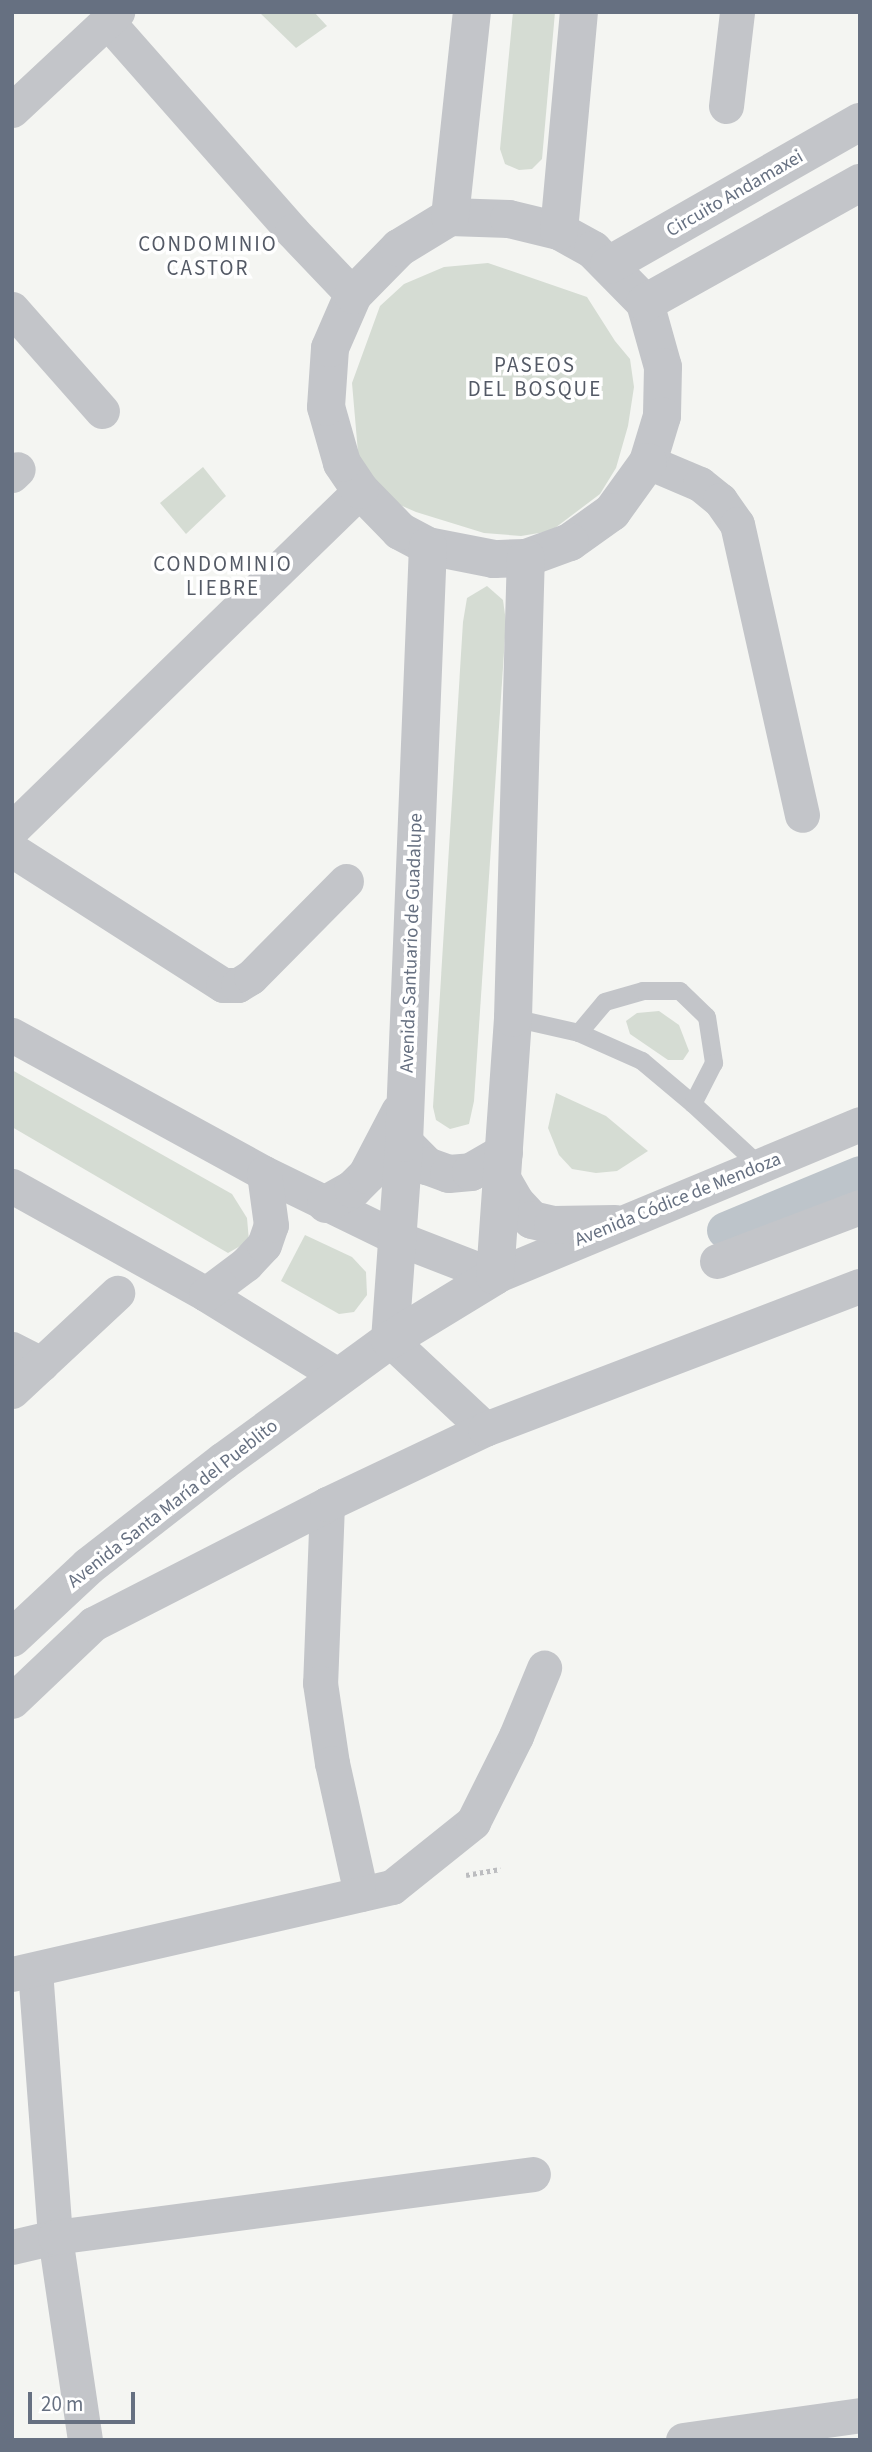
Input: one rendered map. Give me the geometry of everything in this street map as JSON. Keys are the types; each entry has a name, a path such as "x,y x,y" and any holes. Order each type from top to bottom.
{"street":[{"path":"450,217 472,12"},
{"path":"559,231 579,12"},
{"path":"726,106 737,12"},
{"path":"12,110 112,17 292,231 353,295"},
{"name":"Circuito Andamaxei","path":"609,265 860,122"},
{"path":"645,303 860,183"},
{"path":"450,217 509,219 559,231 593,250 645,303 663,367 662,416 648,462 612,512 570,542 526,558 494,559 428,546 400,531 360,490 342,463 326,407 330,348 353,295 399,248 450,217"},
{"path":"12,309 102,411"},
{"path":"648,462 700,484 720,500 737,524 802,815"},
{"path":"12,829 360,490"},
{"name":"Avenida Santuario de Guadalupe","path":"390,1340 404,1143 428,546"},
{"path":"12,1035 264,1173 397,1238 495,1276 513,1018 526,558"},
{"path":"12,850 223,985 237,985 251,977 346,881"},
{"path":"326,1203 353,1189 367,1175 405,1101"},
{"name":"Avenida Códice de Mendoza","path":"390,1340 495,1276 860,1124"},
{"path":"404,1143 427,1166 449,1174 503,1166"},
{"path":"503,1166 516,1203 532,1220 553,1225 615,1224"},
{"path":"206,1294 246,1264 264,1245 271,1225 264,1173"},
{"path":"12,1186 206,1294 339,1376"},
{"path":"717,1261 860,1206"},
{"path":"12,1700 93,1625 327,1504 485,1429 860,1286"},
{"path":"12,1391 27,1356 117,1293"},
{"path":"390,1340 485,1429"},
{"name":"Avenida Santa María del Pueblito","path":"12,1638 89,1566 390,1340"},
{"path":"327,1504 320,1683 332,1763 361,1894"},
{"path":"85,2440 55,2237 24,1972 392,1887 473,1822 516,1736 544,1668"},
{"path":"12,2247 55,2237 533,2174"},
{"path":"683,2440 860,2415"}],"lane":[{"path":"579,1033 605,1002 642,991 680,991 707,1017 714,1063 693,1104"},
{"path":"513,1018 579,1033 642,1061 761,1167"}],"shaded area":[{"path":"259,12 314,12 327,26 296,48"},
{"path":"513,12 555,12 542,159 532,169 519,170 505,164 500,149"},
{"path":"488,263 587,297 630,359 634,387 628,426 616,468 600,494 551,531 521,536 484,533 416,512 391,501 359,464 352,383 380,306 404,284 444,267"},
{"path":"203,467 226,496 186,534 160,503"},
{"path":"487,586 503,600 506,622 474,1101 469,1124 450,1129 436,1120 433,1107 463,622 467,598"},
{"path":"659,1011 679,1025 689,1051 683,1060 668,1060 630,1034 626,1021 637,1013"},
{"path":"12,1070 232,1194 247,1218 249,1241 228,1253 12,1127"},
{"path":"556,1093 606,1116 648,1151 617,1171 596,1173 572,1169 559,1155 548,1128"},
{"path":"305,1235 352,1257 366,1272 367,1295 354,1312 339,1314 281,1281"}],"waterway":[{"path":"725,1230 860,1174"}],"district":[{"name":"CONDOMINIO CASTOR","path":"208,256"},
{"name":"PASEOS DEL BOSQUE","path":"535,377"},
{"name":"CONDOMINIO LIEBRE","path":"223,576"}]}
